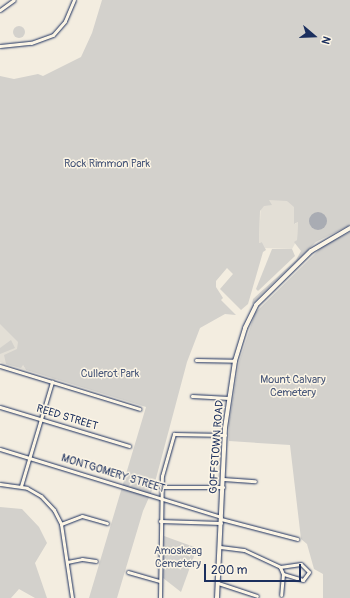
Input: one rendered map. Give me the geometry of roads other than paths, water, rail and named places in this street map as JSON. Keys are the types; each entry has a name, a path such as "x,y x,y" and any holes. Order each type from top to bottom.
{"main road":[{"name":"GOFFSTOWN ROAD","path":"217,598 225,434 229,398 235,361 248,320 256,305 315,247 350,228"}],"street":[{"path":"0,10 14,0"},
{"path":"0,46 32,43 53,35 65,21 74,0"},
{"path":"196,360 235,361"},
{"path":"0,366 140,409"},
{"path":"21,486 52,382"},
{"path":"192,396 229,398"},
{"name":"REED STREET","path":"0,407 129,446"},
{"path":"160,598 160,498 162,473 174,434 225,434"},
{"name":"MONTGOMERY STREET","path":"0,449 160,498 221,520"},
{"path":"223,479 255,481"},
{"path":"0,484 21,486 34,492 46,501 61,524 72,598"},
{"path":"161,487 223,487"},
{"path":"61,524 82,516 107,523"},
{"path":"160,521 221,520 298,539"},
{"path":"220,547 244,550 280,567 301,564 309,572 303,580 283,574"},
{"path":"67,562 82,560 96,561"},
{"path":"280,567 283,574 281,595"},
{"path":"128,572 160,581"},
{"path":"218,583 257,596"}],"park label":[{"name":"Rock Rimmon Park","path":"107,164"},
{"name":"Cullerot Park","path":"110,374"},
{"name":"Mount Calvary Cemetery","path":"293,387"},
{"name":"Amoskeag Cemetery","path":"178,558"}]}
